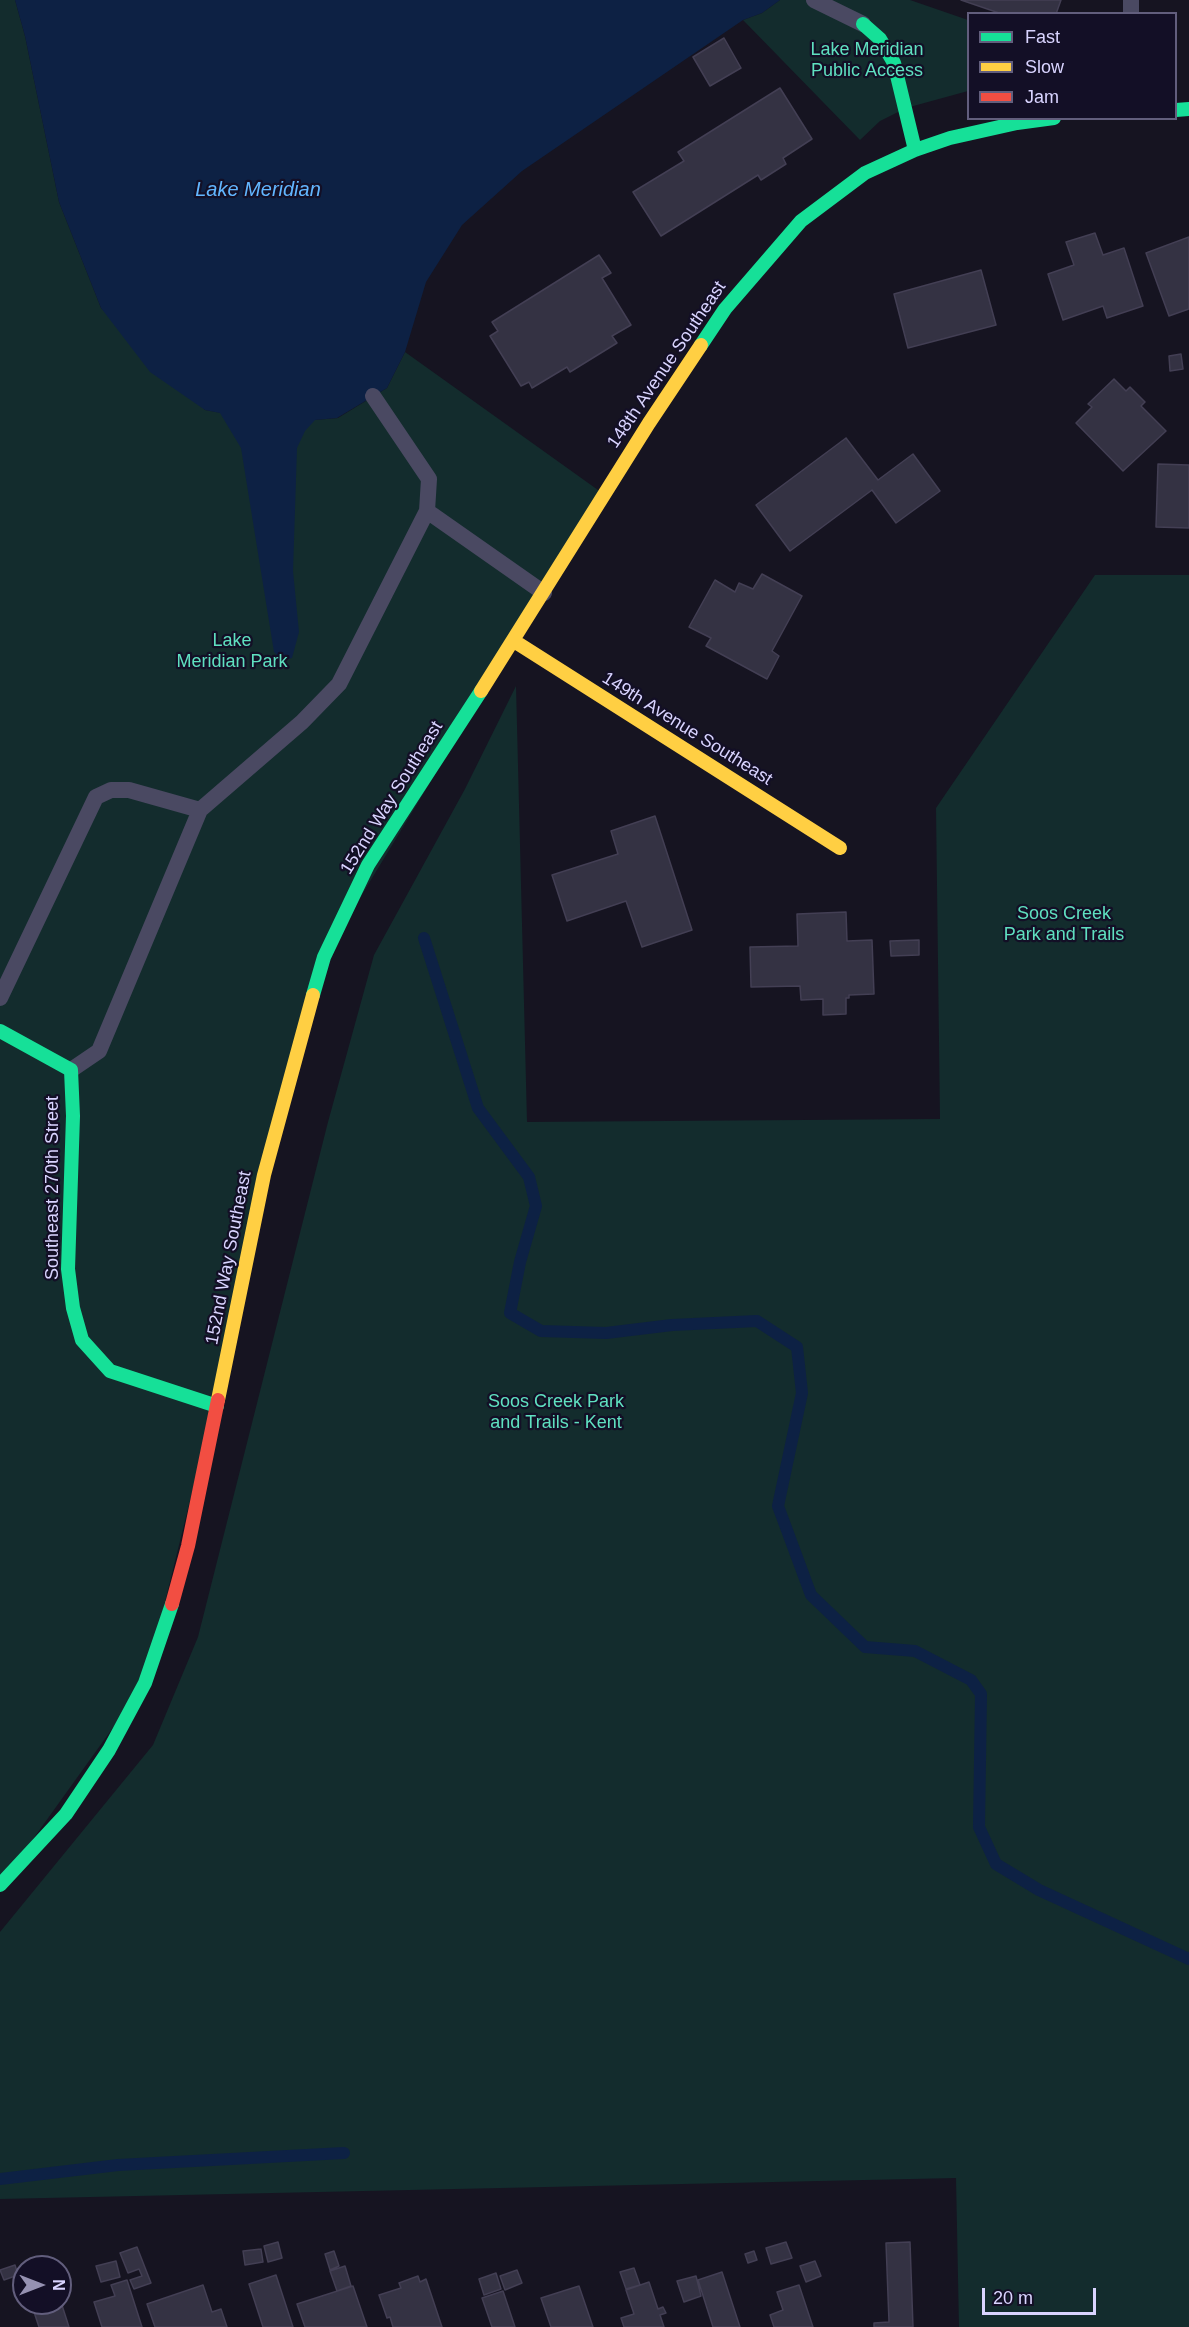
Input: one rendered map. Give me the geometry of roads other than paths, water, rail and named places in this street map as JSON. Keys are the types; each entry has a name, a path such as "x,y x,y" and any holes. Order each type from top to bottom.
{"street":[{"path":"863,24 880,39 894,63 915,150"},
{"name":"148th Avenue Southeast","path":"514,641 649,423 725,309 801,221 865,173 915,150 950,138 1039,120"},
{"name":"149th Avenue Southeast","path":"514,641 840,848"},
{"name":"152nd Way Southeast","path":"0,1885 66,1814 110,1750 145,1683 170,1613 188,1546 264,1175 324,957 368,865 514,641"},
{"path":"0,1030 71,1070"},
{"name":"Southeast 270th Street","path":"71,1070 73,1116 68,1269 73,1308 82,1340 110,1371 217,1406"}],"lane":[{"path":"814,0 863,24"},
{"path":"71,1070 99,1051 200,810 302,722 339,684 427,512 429,479 373,396"},
{"path":"427,512 544,593"},
{"path":"0,998 96,797 111,790 129,790 200,810"}],"water":[{"name":"Lake Meridian","path":"15,0 780,0 762,13 743,20 522,171 462,225 426,282 405,352 387,388 337,418 315,420 305,431 297,448 293,571 299,632 292,658 282,660 274,652 241,448 220,413 205,410 150,372 101,308 59,202 25,36"}],"waterway":[{"path":"424,938 478,1108 529,1177 536,1206 520,1262 510,1313 541,1331 606,1333 672,1325 757,1321 797,1347 802,1393 778,1506 811,1595 865,1647 915,1651 971,1680 981,1694 979,1827 996,1864 1039,1890 1189,1959"},
{"path":"0,2179 118,2165 344,2153"}],"park label":[{"name":"Lake Meridian Public Access","path":"867,60"},
{"name":"Lake Meridian Park","path":"232,651"},
{"name":"Soos Creek Park and Trails","path":"1064,924"},
{"name":"Soos Creek Park and Trails - Kent","path":"556,1412"}]}
